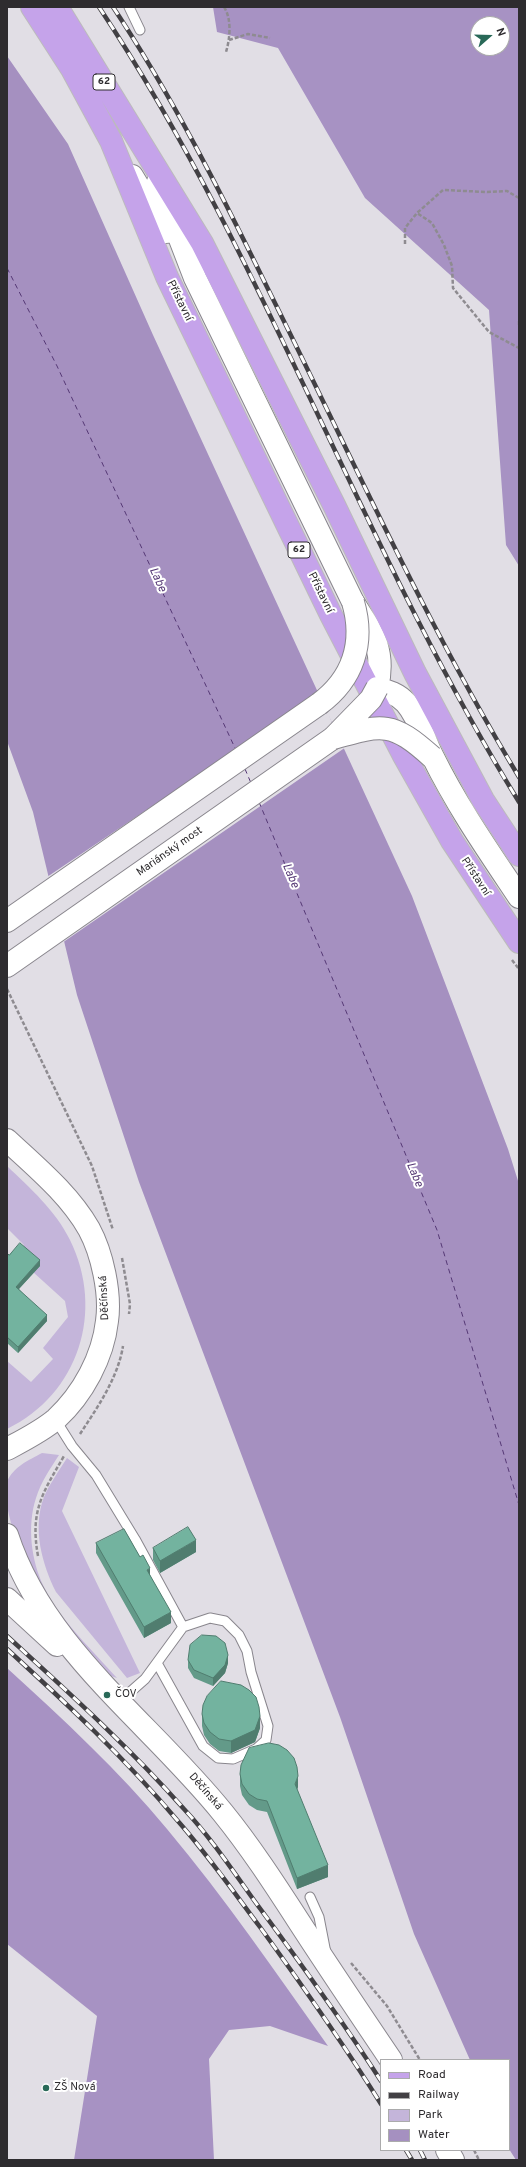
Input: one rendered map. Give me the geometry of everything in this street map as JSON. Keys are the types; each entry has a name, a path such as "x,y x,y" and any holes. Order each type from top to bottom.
{"main road":[{"name":"Přístavní","path":"32,7 72,69 110,141 167,277 331,615 404,754 452,841 519,942"},
{"name":"Přístavní","path":"57,7 202,243 334,505 415,673 483,800 519,855"}],"street":[{"name":"Přístavní","path":"110,141 195,278"},
{"name":"Přístavní","path":"149,158 195,278 353,602"},
{"name":"Mariánský most","path":"7,966 333,738 371,699 377,688 380,663 377,643 353,602"},
{"path":"7,920 319,704 340,686 353,662 357,650 358,626 353,602"},
{"path":"319,704 348,693 377,688 396,695 405,702 421,727 432,757 476,833 519,897"},
{"name":"Mariánský most","path":"333,738 358,731 382,728 392,729 412,738 432,757"},
{"name":"Děčínská","path":"7,1140 58,1189 75,1208 89,1229 104,1271 108,1320 98,1354 87,1382 55,1419 7,1449"},
{"name":"Děčínská","path":"7,1535 15,1559 32,1592 50,1618 95,1676 170,1753 223,1813 264,1870 389,2059"},
{"path":"7,1598 61,1649 95,1676"},
{"path":"447,2151 453,2160"}],"lane":[{"path":"129,7 140,30"},
{"path":"55,1419 72,1446 96,1475 135,1539 183,1627"},
{"path":"120,1701 145,1679 183,1627 210,1618 225,1621 239,1635 247,1651 251,1672 268,1726 266,1740 256,1750 233,1759 218,1758 203,1746 157,1663"},
{"path":"310,1897 319,1917 324,1939 327,1965"}],"path":[{"path":"224,7 228,12 230,40 226,52"},
{"path":"230,40 248,34 270,38"},
{"path":"405,244 405,228 417,213 443,190 487,192 507,191 519,198"},
{"path":"417,213 432,223 444,245 452,266 453,288 489,332 519,348"},
{"path":"519,321 519,326"},
{"path":"39,1563 35,1539 36,1516 40,1499 64,1457"},
{"path":"474,2151 479,2160"}],"green space":[{"path":"7,1166 42,1200 64,1229 70,1240 80,1267 85,1295 84,1322 79,1348 68,1373 52,1395 32,1414 7,1429 7,1361 31,1382 53,1359 43,1348 68,1317 65,1301 33,1272 20,1249 24,1245 7,1228"},
{"path":"42,1453 59,1455 40,1486 33,1509 31,1531 33,1555 36,1566 44,1587 59,1611 117,1678 111,1676 63,1621 49,1602 36,1583 25,1562 16,1539 7,1503 7,1482 17,1468"},
{"path":"67,1458 79,1467 62,1511 140,1673 127,1678 56,1592 43,1558 39,1533 40,1509 46,1492"}],"shaded area":[{"path":"213,7 519,7 519,566 506,545 489,310 365,198 278,48 217,32"},
{"path":"7,1668 70,1726 110,1766 167,1829 230,1909 328,2046 270,2026 229,2030 209,2059 214,2160 74,2160 97,2016 7,1944"}],"water":[{"name":"Labe","path":"7,56 68,144 153,335 412,896 508,1149 519,1184 519,2160 516,2160 510,2151 510,2059 470,2059 414,1934 340,1717 139,1182 77,995 33,812 7,741"}],"pier":[{"path":"320,691 330,714 332,723 334,722 346,747 62,943 47,877 302,705"}],"building":[{"path":"20,1243 40,1260 16,1287 47,1315 18,1347 7,1337 7,1253 9,1255"},
{"path":"188,1527 196,1540 160,1561 153,1548"},
{"path":"124,1529 140,1557 143,1555 150,1568 147,1570 171,1612 144,1627 96,1543"},
{"path":"202,1635 216,1636 225,1643 228,1655 225,1665 213,1678 194,1670 188,1660 190,1645"},
{"path":"221,1681 241,1685 249,1690 256,1697 259,1707 260,1716 255,1730 231,1741 219,1739 210,1732 204,1723 202,1714 203,1705 207,1696"},
{"path":"269,1743 279,1745 287,1750 294,1758 298,1776 295,1784 328,1865 297,1878 267,1801 257,1799 249,1794 242,1784 240,1774 241,1765 249,1748"}],"ferry route":[{"path":"7,268 57,366 235,748"},
{"path":"245,769 251,783"},
{"path":"259,802 437,1230 519,1505"}],"railway":[{"path":"99,7 158,102 212,201 263,301 410,605 462,705 519,802"},
{"path":"113,7 175,109 213,180 419,596 484,718 519,777"},
{"path":"7,1636 120,1742 194,1820 222,1855 304,1969 380,2080"},
{"path":"7,1649 73,1710 116,1753 188,1833 260,1927 337,2036 380,2102"},
{"path":"407,2151 412,2160"},
{"path":"420,2151 425,2160"}],"place":[{"name":"ČOV","path":"107,1695"},
{"name":"ZŠ Nová","path":"46,2088"}]}
